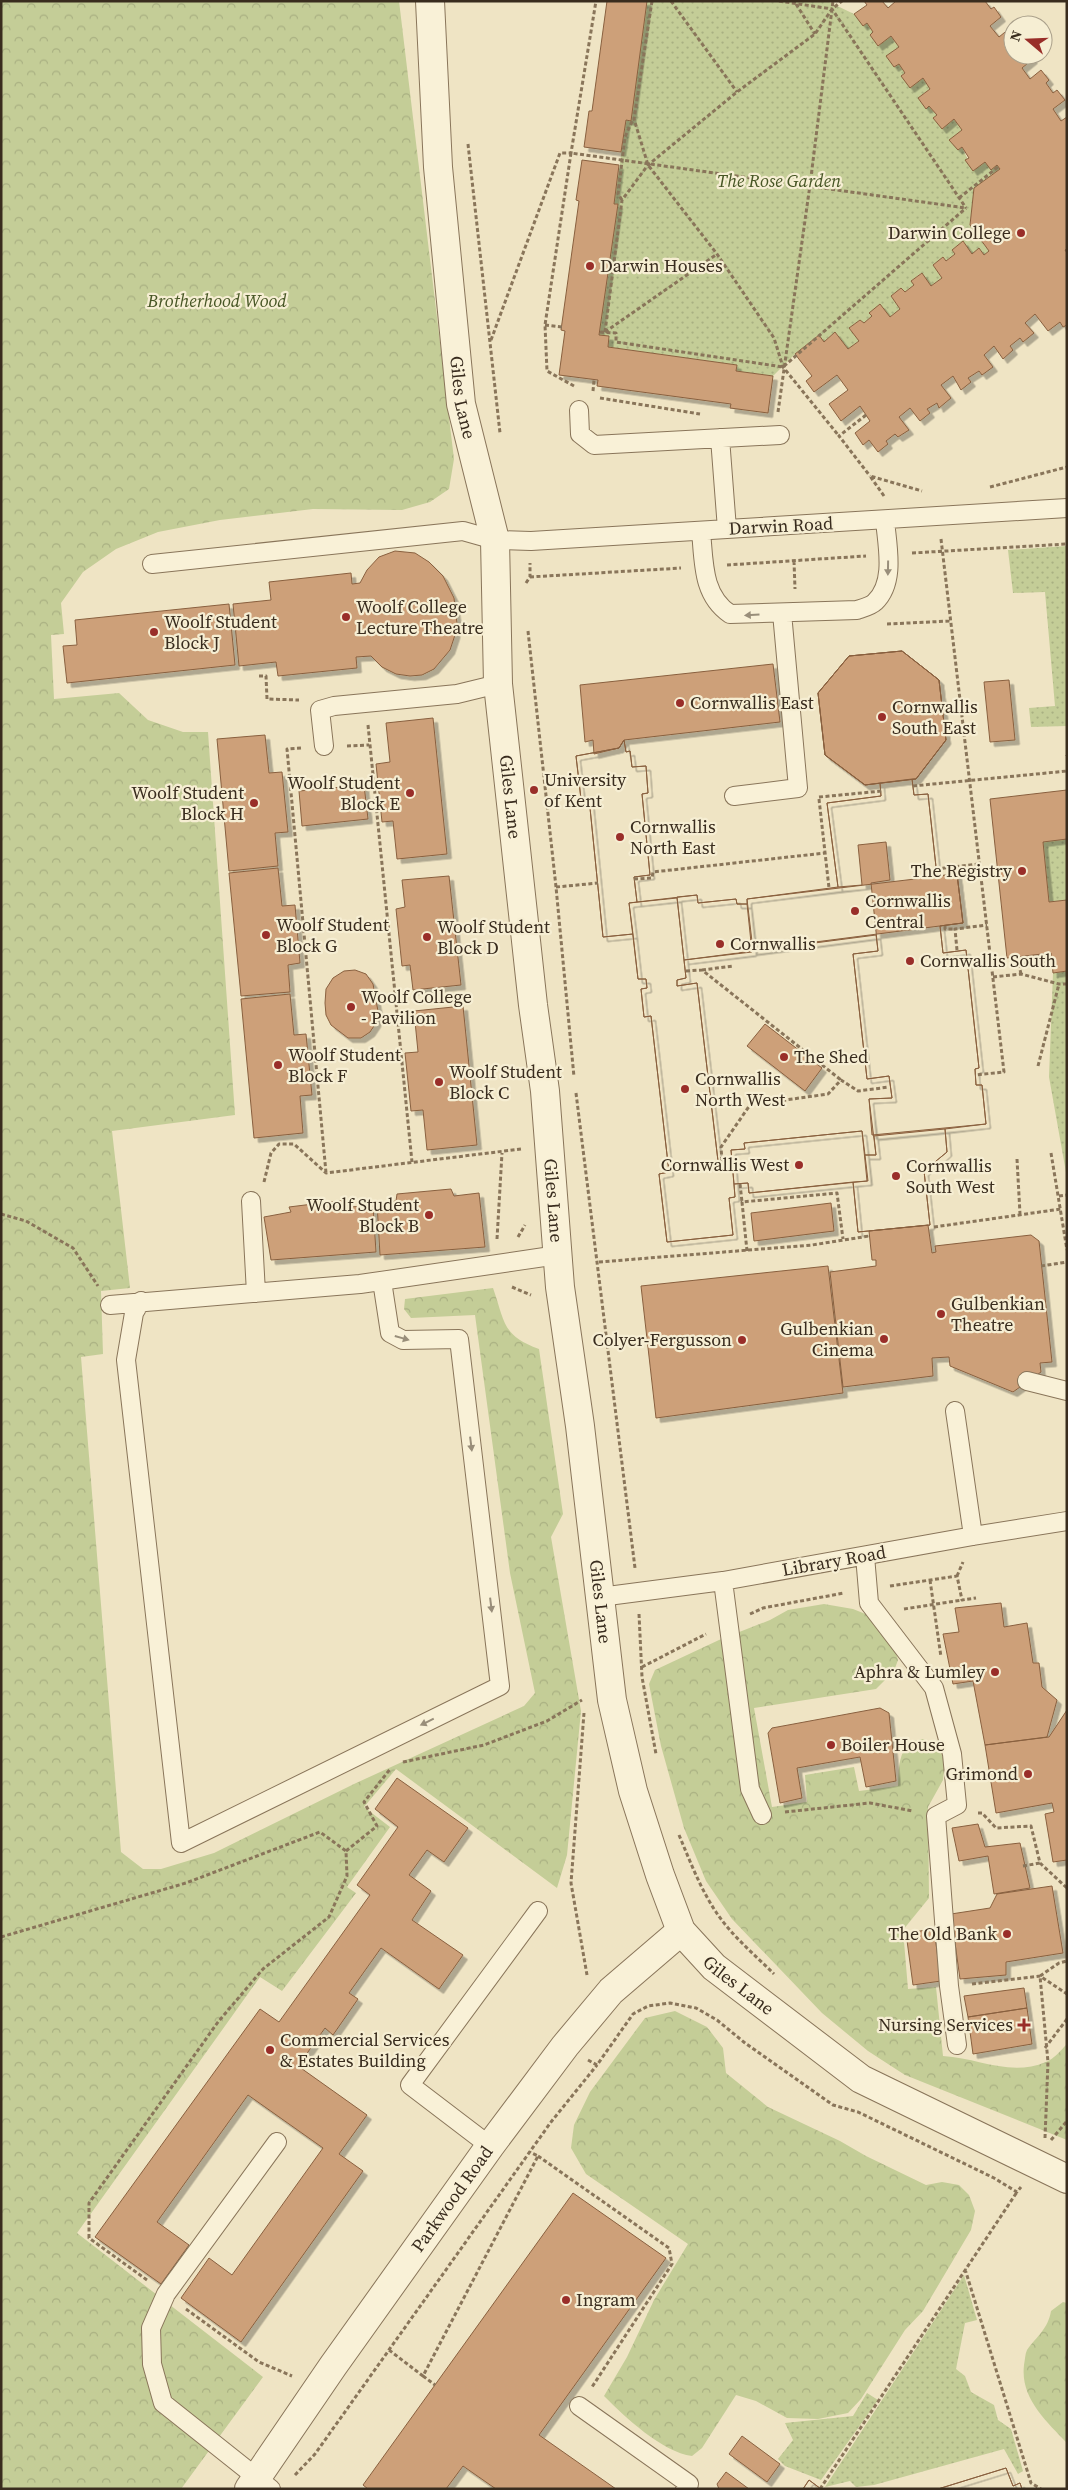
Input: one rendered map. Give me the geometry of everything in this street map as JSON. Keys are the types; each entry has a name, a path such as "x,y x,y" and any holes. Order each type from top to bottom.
{"street":[{"name":"Giles Lane","path":"430,1 438,167 461,404 495,540 498,684 532,996 546,1091 558,1255 612,1700 625,1762 660,1875 681,1931 714,1967 861,2079 938,2115 1035,2166 1067,2179"},
{"name":"Parkwood Road","path":"260,2485 318,2388 490,2146 565,2046 611,1991 681,1931"}],"lane":[{"path":"579,410 580,434 594,445 780,435"},
{"path":"720,438 727,529"},
{"name":"Darwin Road","path":"152,564 463,531 495,540 531,540 892,520 1067,508"},
{"path":"701,531 704,566 709,589 715,601 730,614 857,610 874,604 883,592 888,577 888,555 892,520"},
{"path":"734,796 798,788 782,613"},
{"path":"324,746 320,710 334,706 457,694 498,684"},
{"path":"250,1200 256,1293"},
{"path":"106,1298 141,1301 256,1293 382,1281 558,1255"},
{"path":"141,1301 134,1313 126,1360 181,1843 500,1686 458,1339 403,1340 390,1333 382,1281"},
{"path":"1027,1381 1067,1391"},
{"path":"956,1412 973,1536"},
{"name":"Library Road","path":"600,1597 723,1581 973,1536 1067,1522"},
{"path":"865,1556 869,1603 934,1688 952,1754 957,1805 936,1816 949,1986 957,2045"},
{"path":"723,1581 727,1625 750,1790 762,1815"},
{"path":"490,2146 410,2085 538,1911"},
{"path":"260,2485 162,2403 152,2364 152,2328 166,2294 277,2142"},
{"path":"579,2406 688,2484 685,2489"}],"path":[{"path":"577,388 548,371 546,325 571,153 596,1"},
{"path":"622,200 618,194 622,161 626,137 634,119 652,1"},
{"path":"671,1 737,92"},
{"path":"779,1 832,9 966,208"},
{"path":"777,416 810,185 833,1"},
{"path":"605,332 622,200 648,165 737,92 815,34 832,9 842,1"},
{"path":"796,4 815,34"},
{"path":"634,119 648,165 717,254 774,338 783,367 870,476 892,520"},
{"path":"467,138 500,436"},
{"path":"490,342 560,153 810,185 966,208"},
{"path":"959,198 998,167"},
{"path":"600,332 616,333 616,342 783,367 966,208"},
{"path":"605,332 717,254"},
{"path":"546,325 562,327"},
{"path":"592,396 708,415"},
{"path":"839,436 866,415"},
{"path":"988,488 1067,467"},
{"path":"870,476 924,492"},
{"path":"938,517 1004,1072 975,1075"},
{"path":"523,588 530,577 1067,544"},
{"path":"527,627 556,887 575,1086 599,1262 638,1592 642,1667 657,1756"},
{"path":"259,676 266,676 267,698 309,700 320,710"},
{"path":"368,703 369,745 412,1162"},
{"path":"324,746 287,748 326,1173"},
{"path":"913,786 1067,771"},
{"path":"819,797 882,791"},
{"path":"634,879 652,878 653,872 825,854"},
{"path":"936,869 979,864"},
{"path":"556,887 598,883"},
{"path":"945,926 945,929 955,929 987,925"},
{"path":"955,929 957,950"},
{"path":"1021,974 1019,965 1051,960"},
{"path":"686,971 733,966"},
{"path":"702,970 841,1080 858,1091 889,1087"},
{"path":"993,977 1021,974 1059,984 1067,984"},
{"path":"1038,1066 1059,984"},
{"path":"722,1161 721,1147 750,1105 828,1094 841,1080"},
{"path":"250,1200 257,1200 263,1186 271,1153 279,1144 294,1144 326,1173 527,1148"},
{"path":"1051,1153 1067,1250"},
{"path":"1017,1159 1020,1214"},
{"path":"740,1184 747,1251"},
{"path":"742,1202 837,1193 843,1239"},
{"path":"1059,1196 1067,1195"},
{"path":"934,1227 1061,1209"},
{"path":"1,1214 26,1221 73,1248 106,1298"},
{"path":"599,1262 812,1245 869,1236"},
{"path":"1041,1266 1067,1262"},
{"path":"507,1285 526,1291 535,1298"},
{"path":"642,1667 686,1643 763,1608 867,1589 957,1576 962,1600"},
{"path":"930,1580 941,1660"},
{"path":"876,1613 976,1598"},
{"path":"346,1851 377,1826 364,1802 394,1764 484,1745 547,1721 585,1698 571,1883 587,1979"},
{"path":"1,1937 186,1883 320,1832 346,1851"},
{"path":"679,1832 693,1869 716,1912 751,1952 778,1978"},
{"path":"318,2388 259,2362 89,2238 89,2203 231,2007 263,1969 329,1917 346,1876 346,1851"},
{"path":"1022,1866 1040,1863"},
{"path":"949,1986 1040,1976 1059,1962 1067,1961"},
{"path":"1040,1976 1067,1994"},
{"path":"1040,1976 1045,2048 1048,2062 1045,2146 1067,2121"},
{"path":"290,2482 315,2454 530,2152 597,2065 633,2014 648,2006 670,2003 696,2008 717,2020 745,2043 832,2105 858,2112 994,2178 1017,2192"},
{"path":"1045,2048 1067,2019"},
{"path":"565,2046 597,2065"},
{"path":"530,2152 669,2248 672,2264 579,2406"},
{"path":"423,2376 538,2156"},
{"path":"820,2489 1035,2166"},
{"path":"965,2269 1031,2483 1041,2489"},
{"path":"389,2350 435,2385"}],"green space":[{"name":"Brotherhood Wood","path":"1,1 399,1 454,459 449,489 430,502 402,510 313,509 220,520 158,532 116,549 83,572 61,603 64,634 51,635 54,699 119,693 148,720 183,732 208,732 235,1115 112,1131 130,1288 101,1291 103,1354 81,1357 121,1852 143,1869 161,1869 214,1853 354,1784 524,1706 535,1693 510,1573 475,1315 411,1318 404,1309 405,1299 493,1288 503,1319 511,1333 518,1339 539,1349 563,1514 551,1537 581,1711 567,1855 557,1888 396,1769 364,1807 390,1827 347,1887 356,1893 282,1991 260,1977 77,2233 263,2377 181,2489 1,2489"},
{"name":"The Rose Garden","path":"647,1 829,2 854,14 863,25 867,23 873,32 870,35 878,46 891,36 899,47 887,57 894,67 899,64 905,73 901,76 910,87 923,78 930,89 918,98 926,108 929,106 937,115 933,118 942,129 954,119 962,130 950,140 958,150 962,147 973,171 985,162 997,165 1000,169 974,189 970,225 989,251 984,255 979,249 972,254 963,241 952,250 955,254 946,261 943,257 933,265 942,278 931,286 921,273 911,281 914,285 905,292 901,288 891,296 900,309 890,317 880,305 870,313 872,316 864,323 860,320 849,328 859,341 848,349 835,332 824,342 818,335 773,376 736,371 737,365 608,347 609,336 599,335 618,204 614,204 626,120 631,121"},
{"path":"1067,546 1067,726 1031,727 1029,708 1055,706 1045,592 1013,593 1008,550"},
{"path":"1067,839 1067,900 1049,902 1043,842"},
{"path":"1067,971 1067,1178 1049,1077 1053,973"},
{"path":"824,1604 853,1609 868,1615 894,1645 898,1660 894,1671 876,1689 754,1708 772,1807 807,1802 805,1775 854,1767 859,1791 898,1786 901,1758 909,1742 923,1739 939,1748 945,1762 943,1780 928,1807 929,1898 903,1930 908,1989 936,1987 943,2056 1020,2068 1049,2061 1067,2044 1067,2140 905,2075 868,2051 822,2013 732,1919 706,1881 684,1828 661,1746 649,1684 655,1670 719,1640 770,1620 788,1610"},
{"path":"675,2011 707,2027 723,2048 726,2073 768,2107 926,2185 942,2182 959,2185 969,2195 975,2211 971,2230 923,2311 905,2330 861,2399 848,2413 818,2419 787,2418 756,2401 736,2395 702,2448 692,2456 680,2453 657,2441 622,2414 604,2396 627,2357 654,2300 688,2244 586,2174 571,2148 574,2125 590,2092 645,2018"},
{"path":"964,2275 977,2320 965,2323 956,2369 965,2376 971,2392 994,2405 998,2420 1011,2429 1023,2471 1018,2474 1004,2449 874,2485 856,2487 850,2481 825,2487"},
{"path":"1063,2302 1067,2303 1067,2443 1036,2408 1026,2388 1024,2377 1027,2350 1045,2328 1051,2311"},
{"path":"867,2393 878,2400 821,2480 785,2466 778,2459 793,2440 785,2423 853,2416"}],"building":[{"path":"607,1 647,1 631,121 626,120 621,152 584,147 589,111 592,111"},
{"name":"Darwin College","path":"864,1 882,1 888,8 896,1 985,1 991,9 994,7 1001,17 990,26 999,37 1003,34 1003,65 1026,65 1022,68 1030,79 1041,70 1049,80 1046,83 1053,93 1057,90 1065,100 1053,109 1061,121 1067,117 1067,249 1065,250 1067,253 1067,325 1063,327 1060,322 1048,331 1035,314 1025,323 1034,333 1023,342 1020,338 1010,346 1013,350 1003,359 994,346 984,355 993,367 982,375 979,371 968,378 971,382 961,390 953,376 941,385 951,398 939,408 937,403 927,409 930,413 920,421 910,408 899,417 909,430 898,437 895,434 886,441 888,444 878,452 869,440 863,445 855,433 870,421 860,406 841,421 829,404 848,390 837,375 814,392 806,381 812,376 795,354 819,335 824,342 835,332 848,349 859,341 849,328 860,320 864,323 872,316 869,313 880,304 890,317 900,309 891,296 901,288 905,292 914,285 911,281 922,273 931,286 942,278 933,265 943,257 946,261 955,254 952,250 963,241 972,254 979,248 984,255 989,251 970,225 974,188 1000,169 997,165 991,170 985,162 973,171 965,160 969,158 962,147 958,150 949,140 962,130 954,119 942,129 933,118 937,115 929,106 926,109 918,98 930,89 923,78 910,88 901,76 905,73 899,64 894,67 886,56 899,47 891,36 878,46 870,35 873,32 867,23 863,26 854,14 867,5"},
{"name":"Darwin Houses","path":"582,160 619,165 614,204 618,204 599,335 609,336 608,347 737,365 736,371 773,376 768,413 730,408 731,404 597,386 598,380 559,375 565,331 561,330 579,201 576,200"},
{"name":"Woolf College Lecture Theatre","path":"395,551 415,553 429,562 443,576 454,598 457,623 455,635 450,650 434,669 422,675 396,674 382,667 371,656 356,657 357,668 278,676 276,662 239,666 233,604 271,600 269,582 351,573 352,584 360,583 367,570 379,557"},
{"name":"Woolf Student Block J","path":"229,604 235,665 67,683 63,646 77,645 75,620"},
{"name":"Cornwallis","path":"902,651 939,680 946,740 916,779 912,779 914,795 928,794 937,876 957,874 963,923 940,926 943,953 966,950 979,1068 975,1069 976,1085 982,1085 986,1124 945,1129 947,1152 924,1171 930,1225 858,1232 853,1182 749,1193 748,1183 734,1184 735,1197 729,1198 733,1235 667,1242 659,1174 669,1172 651,1016 644,1017 641,989 647,988 646,979 638,979 633,934 603,937 589,798 581,799 576,756 619,748 624,740 626,752 630,751 632,767 646,766 648,793 642,794 650,875 634,877 637,902 697,895 698,903 736,899 737,904 747,904 747,899 838,887 827,803 881,796 880,783 865,785 825,755 818,693 849,656","holes":["876,935 878,951 853,954 867,1079 889,1076 892,1098 869,1099 876,1155 865,1155 862,1131 744,1143 745,1149 731,1150 732,1161 718,1161 697,983 677,986 677,980 686,978 684,960"]},
{"name":"Cornwallis South East","path":"902,651 939,680 946,740 916,779 865,785 825,755 818,693 849,656"},
{"name":"Cornwallis South East","path":"902,651 939,680 946,740 916,779 865,785 825,755 818,693 849,656"},
{"name":"Cornwallis East","path":"773,664 780,722 624,740 619,748 594,754 593,740 585,742 580,685"},
{"path":"1009,680 1015,740 990,742 984,682"},
{"name":"Woolf Student Block E","path":"433,718 447,854 397,859 393,821 382,822 376,764 390,762 386,723"},
{"name":"Woolf Student Block H","path":"265,735 269,773 282,772 288,832 275,833 278,866 229,871 217,739"},
{"name":"Cornwallis North East","path":"624,740 626,752 630,751 632,767 646,766 648,793 642,794 650,875 634,877 637,902 629,903 633,934 603,937 589,798 581,799 576,756 619,748"},
{"name":"Cornwallis South","path":"912,779 914,795 928,794 937,876 957,874 963,923 940,926 943,953 966,950 979,1068 975,1069 976,1085 982,1085 986,1124 872,1135 869,1099 892,1098 889,1076 867,1079 853,954 878,951 871,883 890,880 886,842 858,845 862,885 838,887 827,803 881,796 880,783"},
{"path":"364,785 368,819 302,826 299,791"},
{"name":"The Registry","path":"1067,790 1067,839 1043,842 1049,902 1067,900 1067,971 1053,973 1051,953 1007,958 990,799"},
{"name":"Woolf Student Block G","path":"278,868 282,906 295,905 300,963 288,965 290,992 241,996 229,873"},
{"name":"Cornwallis Central","path":"957,874 963,923 753,950 747,899"},
{"name":"Woolf Student Block D","path":"449,876 461,985 413,990 410,965 402,966 396,909 405,907 402,880"},
{"path":"697,895 698,903 736,899 737,904 747,904 752,952 684,960 677,897"},
{"name":"Cornwallis North West","path":"677,898 686,978 677,980 677,986 697,983 718,1161 732,1161 735,1197 729,1198 733,1235 667,1242 659,1174 669,1172 651,1016 644,1017 641,989 647,988 646,979 638,979 629,903"},
{"name":"Woolf College - Pavilion","path":"355,970 366,974 373,984 378,1011 376,1023 370,1032 361,1038 348,1038 331,1025 326,1015 326,989 333,978 344,971"},
{"name":"Woolf Student Block F","path":"290,994 294,1035 306,1034 312,1095 300,1096 303,1133 254,1138 241,999"},
{"name":"Woolf Student Block C","path":"463,1006 477,1145 427,1150 423,1110 411,1111 405,1053 418,1052 414,1011"},
{"name":"The Shed","path":"765,1024 822,1068 805,1091 747,1046"},
{"name":"Cornwallis South West","path":"945,1129 947,1152 924,1171 930,1225 858,1232 853,1182 868,1181 865,1155 876,1155 874,1136"},
{"name":"Cornwallis West","path":"862,1131 867,1181 749,1193 748,1183 734,1184 731,1150 745,1149 744,1143"},
{"name":"Woolf Student Block B","path":"451,1189 454,1196 479,1193 485,1247 380,1255 377,1203 396,1201 397,1194"},
{"path":"345,1200 346,1207 373,1206 376,1252 271,1260 264,1217 291,1212 289,1207"},
{"path":"831,1203 834,1231 754,1241 751,1213"},
{"name":"Gulbenkian Theatre","path":"928,1225 932,1253 936,1252 935,1246 1031,1235 1039,1241 1052,1362 1040,1363 1041,1372 1013,1392 950,1366 949,1357 932,1358 933,1376 843,1387 830,1272 876,1266 876,1260 872,1260 869,1231"},
{"name":"Colyer-Fergusson","path":"828,1266 843,1393 656,1418 641,1286"},
{"name":"Aphra & Lumley","path":"1001,1603 1004,1627 1027,1623 1033,1663 1039,1663 1042,1687 1057,1700 1047,1737 985,1745 973,1681 953,1684 943,1634 959,1632 955,1608"},
{"name":"Boiler House","path":"880,1708 889,1713 896,1781 866,1787 860,1757 797,1768 802,1798 780,1803 768,1733 772,1728"},
{"name":"Grimond","path":"1067,1710 1067,1860 1053,1862 1045,1814 1054,1812 1052,1803 996,1813 985,1745 1049,1737"},
{"name":"Commercial Services & Estates Building","path":"397,1778 468,1828 444,1862 427,1850 409,1875 431,1891 412,1920 463,1955 439,1989 381,1948 349,1993 358,1999 333,2035 325,2028 298,2066 367,2115 339,2154 363,2171 241,2342 181,2298 209,2258 232,2275 323,2148 248,2095 157,2222 189,2245 161,2284 95,2237 260,2009 279,2022 370,1895 357,1885 398,1827 375,1809"},
{"path":"978,1824 985,1847 1020,1843 1030,1888 994,1894 988,1856 959,1861 952,1828"},
{"name":"The Old Bank","path":"1052,1886 1063,1953 1006,1962 1006,1975 960,1979 951,1914 990,1908 997,1894"},
{"path":"934,1929 941,1981 913,1985 906,1933"},
{"path":"1024,1988 1027,2008 968,2017 964,1996"},
{"path":"1027,2008 1032,2044 973,2054 968,2017"},
{"name":"Ingram","path":"573,2193 666,2258 539,2435 616,2489 496,2489 463,2466 446,2489 368,2489 363,2485"},
{"path":"742,2436 780,2464 767,2482 729,2454"},
{"path":"1006,2468 1013,2486 1020,2483 1022,2489 938,2489"},
{"path":"1006,2468 1013,2486 1020,2483 1022,2489 938,2489"},
{"path":"726,2472 749,2489 719,2489 717,2484"},
{"path":"809,2480 821,2489 803,2489"},
{"path":"809,2480 821,2489 803,2489"}],"place":[{"name":"Darwin College","path":"1021,233"},
{"name":"Darwin Houses","path":"590,266"},
{"name":"Woolf College Lecture Theatre","path":"346,617"},
{"name":"Woolf Student Block J","path":"154,632"},
{"name":"Cornwallis East","path":"680,703"},
{"name":"Cornwallis South East","path":"882,717"},
{"name":"University of Kent","path":"534,790"},
{"name":"Woolf Student Block E","path":"410,793"},
{"name":"Woolf Student Block H","path":"254,803"},
{"name":"Cornwallis North East","path":"620,837"},
{"name":"The Registry","path":"1022,871"},
{"name":"Cornwallis Central","path":"855,911"},
{"name":"Woolf Student Block G","path":"266,935"},
{"name":"Woolf Student Block D","path":"427,937"},
{"name":"Cornwallis","path":"720,944"},
{"name":"Cornwallis South","path":"910,961"},
{"name":"Woolf College - Pavilion","path":"351,1007"},
{"name":"The Shed","path":"784,1057"},
{"name":"Woolf Student Block F","path":"278,1065"},
{"name":"Woolf Student Block C","path":"439,1082"},
{"name":"Cornwallis North West","path":"685,1089"},
{"name":"Cornwallis West","path":"799,1165"},
{"name":"Cornwallis South West","path":"896,1176"},
{"name":"Woolf Student Block B","path":"429,1215"},
{"name":"Gulbenkian Theatre","path":"941,1314"},
{"name":"Gulbenkian Cinema","path":"884,1339"},
{"name":"Colyer-Fergusson","path":"742,1340"},
{"name":"Aphra & Lumley","path":"995,1672"},
{"name":"Boiler House","path":"831,1745"},
{"name":"Grimond","path":"1028,1774"},
{"name":"The Old Bank","path":"1007,1934"},
{"name":"Nursing Services","path":"1024,2025"},
{"name":"Commercial Services & Estates Building","path":"270,2050"},
{"name":"Ingram","path":"566,2300"}]}
